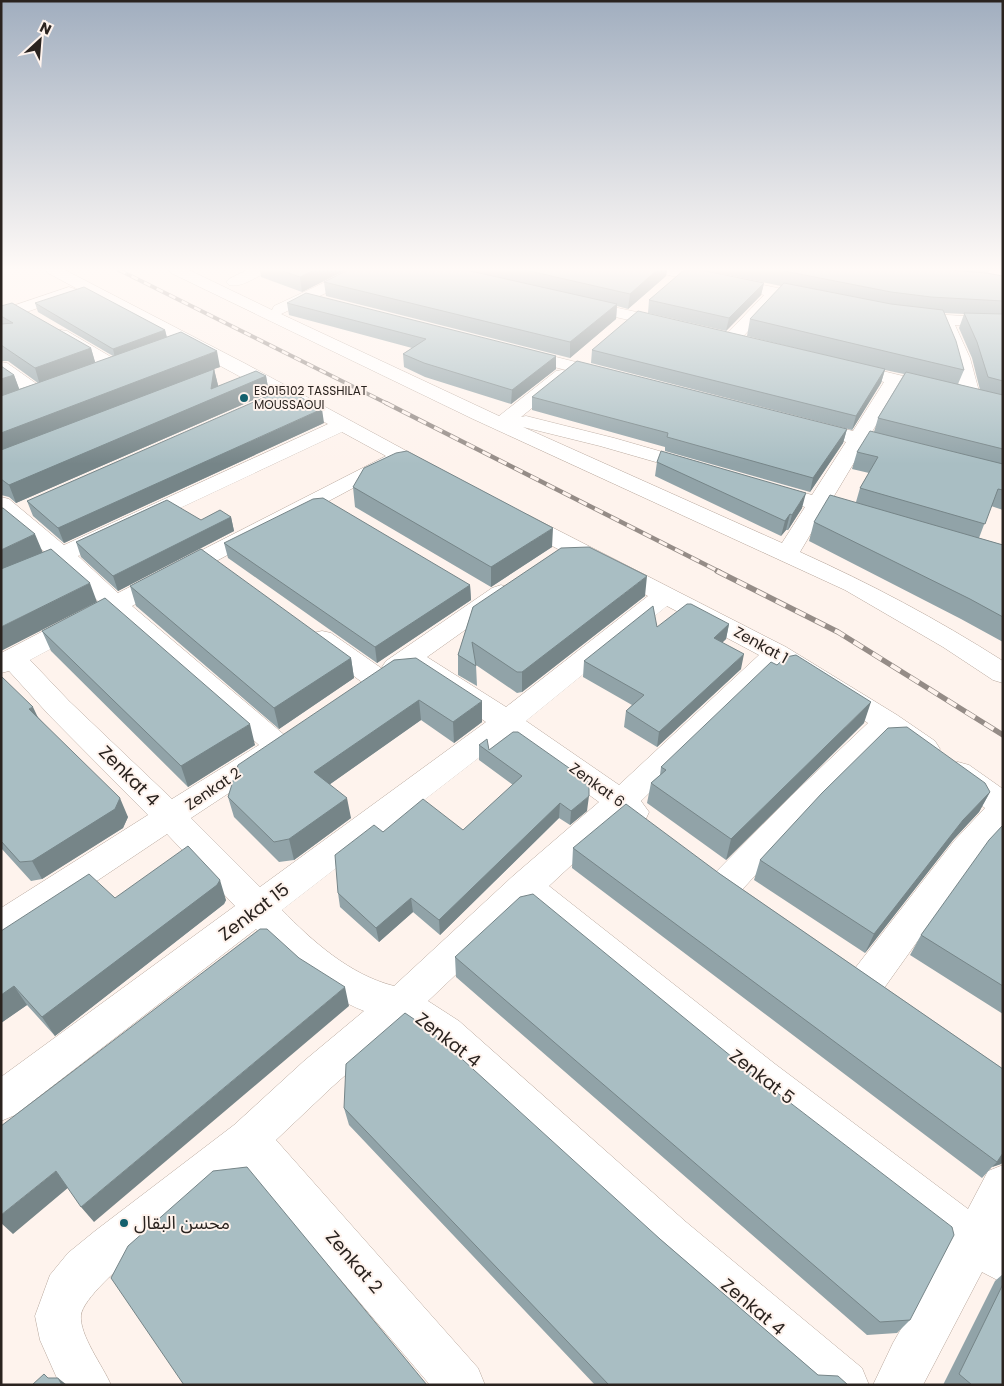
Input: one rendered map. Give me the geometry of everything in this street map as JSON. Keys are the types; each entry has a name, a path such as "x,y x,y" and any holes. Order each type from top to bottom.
{"street":[{"path":"58,335 103,368 130,359"},
{"path":"176,335 240,368 278,398 343,424 447,480"},
{"path":"320,335 480,415 854,585 905,613 1003,674"},
{"path":"726,335 723,337 748,343"},
{"path":"951,335 972,399"},
{"path":"164,347 186,340"},
{"path":"506,350 620,379"},
{"path":"507,419 587,355"},
{"path":"834,364 1003,406"},
{"path":"1,367 45,390 19,400"},
{"path":"213,378 240,368"},
{"path":"787,554 895,378"},
{"path":"480,415 542,426 715,473"},
{"path":"790,422 921,455"},
{"path":"1,583 63,556 343,424"},
{"path":"7,661 401,456"},
{"path":"751,484 882,524"},
{"path":"319,497 344,512"},
{"path":"13,511 94,582 116,604"},
{"name":"Zenkat 1","path":"503,511 777,652 887,722 1003,805"},
{"path":"547,563 572,547"},
{"path":"207,557 230,573"},
{"path":"352,696 409,658 479,592 523,579"},
{"name":"Zenkat 15","path":"1,1101 506,722 665,595"},
{"name":"Zenkat 2","path":"2,923 170,817 289,738 116,604"},
{"path":"306,628 377,679"},
{"path":"87,1385 63,1340 58,1316 66,1291 84,1269 110,1246 248,1139 318,1074 400,1004 526,886 620,802 777,652"},
{"name":"Zenkat 6","path":"409,658 547,748 658,830"},
{"name":"Zenkat 4","path":"7,661 60,708 170,817 290,942 341,981 375,998 400,1004 446,1034 671,1237 845,1385"},
{"path":"729,881 802,804 887,722"},
{"path":"870,980 965,850 1003,809"},
{"name":"Zenkat 5","path":"526,886 697,1027 989,1251"},
{"name":"Zenkat 2","path":"248,1139 461,1385"},
{"path":"896,1385 936,1310 989,1251 1003,1186"}],"building":[{"path":"1,335 68,335 91,348 35,368 1,345"},
{"path":"89,335 152,335 113,349"},
{"path":"173,335 186,335 217,351 1,433 1,396"},
{"path":"409,335 471,335 556,356 512,390 424,363 403,354 426,339"},
{"path":"540,335 579,335 570,342"},
{"path":"610,335 739,335 885,369 856,416 592,350"},
{"path":"816,335 953,335 964,370"},
{"path":"974,335 1003,335 1003,381 988,377"},
{"path":"577,361 847,429 813,478 667,437 668,433 532,397"},
{"path":"1,366 14,375 1,379"},
{"path":"214,369 211,389 256,371 266,376 9,485 1,479 1,450"},
{"path":"906,372 1003,395 1003,449 878,418"},
{"path":"291,392 322,409 58,528 27,501 272,394"},
{"path":"870,431 1003,464 1003,490 998,489 985,524 860,488 878,457 857,452"},
{"path":"407,451 553,528 491,567 353,487 364,468 396,453"},
{"path":"661,451 806,493 792,515 790,514 785,521 657,462"},
{"path":"830,495 1003,545 1003,617 814,522"},
{"path":"323,498 470,585 375,647 224,543 313,499"},
{"path":"167,500 201,520 220,510 231,517 113,576 76,542"},
{"path":"1,508 3,508 35,534 1,550"},
{"path":"589,547 647,576 522,672 517,672 472,642 476,666 458,655 473,607 561,548"},
{"path":"51,549 90,583 1,627 1,569"},
{"path":"201,549 351,658 274,708 130,586"},
{"path":"105,598 250,724 181,766 42,631"},
{"path":"687,604 691,604 729,624 714,638 744,654 659,732 626,711 644,695 584,661 653,606 657,627"},
{"path":"796,655 871,702 731,839 651,783 666,770 661,767 771,662 777,665 786,657"},
{"path":"416,658 482,701 453,722 419,700 314,772 347,798 289,839 274,842 228,797 238,765 394,660"},
{"path":"1,676 33,707 29,709 120,798 115,809 32,861 20,862 1,841"},
{"path":"907,727 985,783 990,792 963,820 874,934 760,860 822,793 888,728"},
{"path":"513,732 518,732 589,782 589,796 571,811 560,803 439,920 411,898 376,928 338,893 335,855 374,825 383,832 423,799 463,830 522,776 479,745 487,739 489,750"},
{"path":"626,804 720,874 1003,1069 1003,1153 997,1162 573,848"},
{"path":"1003,825 1003,986 921,935 989,840"},
{"path":"188,846 220,880 217,885 42,1017 14,986 1,995 1,931 89,874 115,898"},
{"path":"533,894 754,1075 952,1227 954,1235 910,1320 880,1322 455,957 520,897"},
{"path":"260,929 267,929 299,958 345,987 81,1207 56,1171 1,1215 1,1126"},
{"path":"405,1013 430,1030 660,1239 818,1375 838,1376 848,1385 609,1385 344,1108 346,1064"},
{"path":"247,1167 427,1385 184,1385 111,1278 128,1246 213,1171"},
{"path":"1003,1284 1003,1385 972,1385 959,1374"},
{"path":"44,1374 48,1378 58,1378 62,1385 32,1385"}],"railway":[{"path":"249,335 386,403"},
{"path":"386,403 720,572"},
{"path":"717,571 838,632 1003,735"}],"place":[{"name":"ES015102 TASSHILAT MOUSSAOUI","path":"244,398"},
{"name":"محسن البقال","path":"124,1223"}]}
